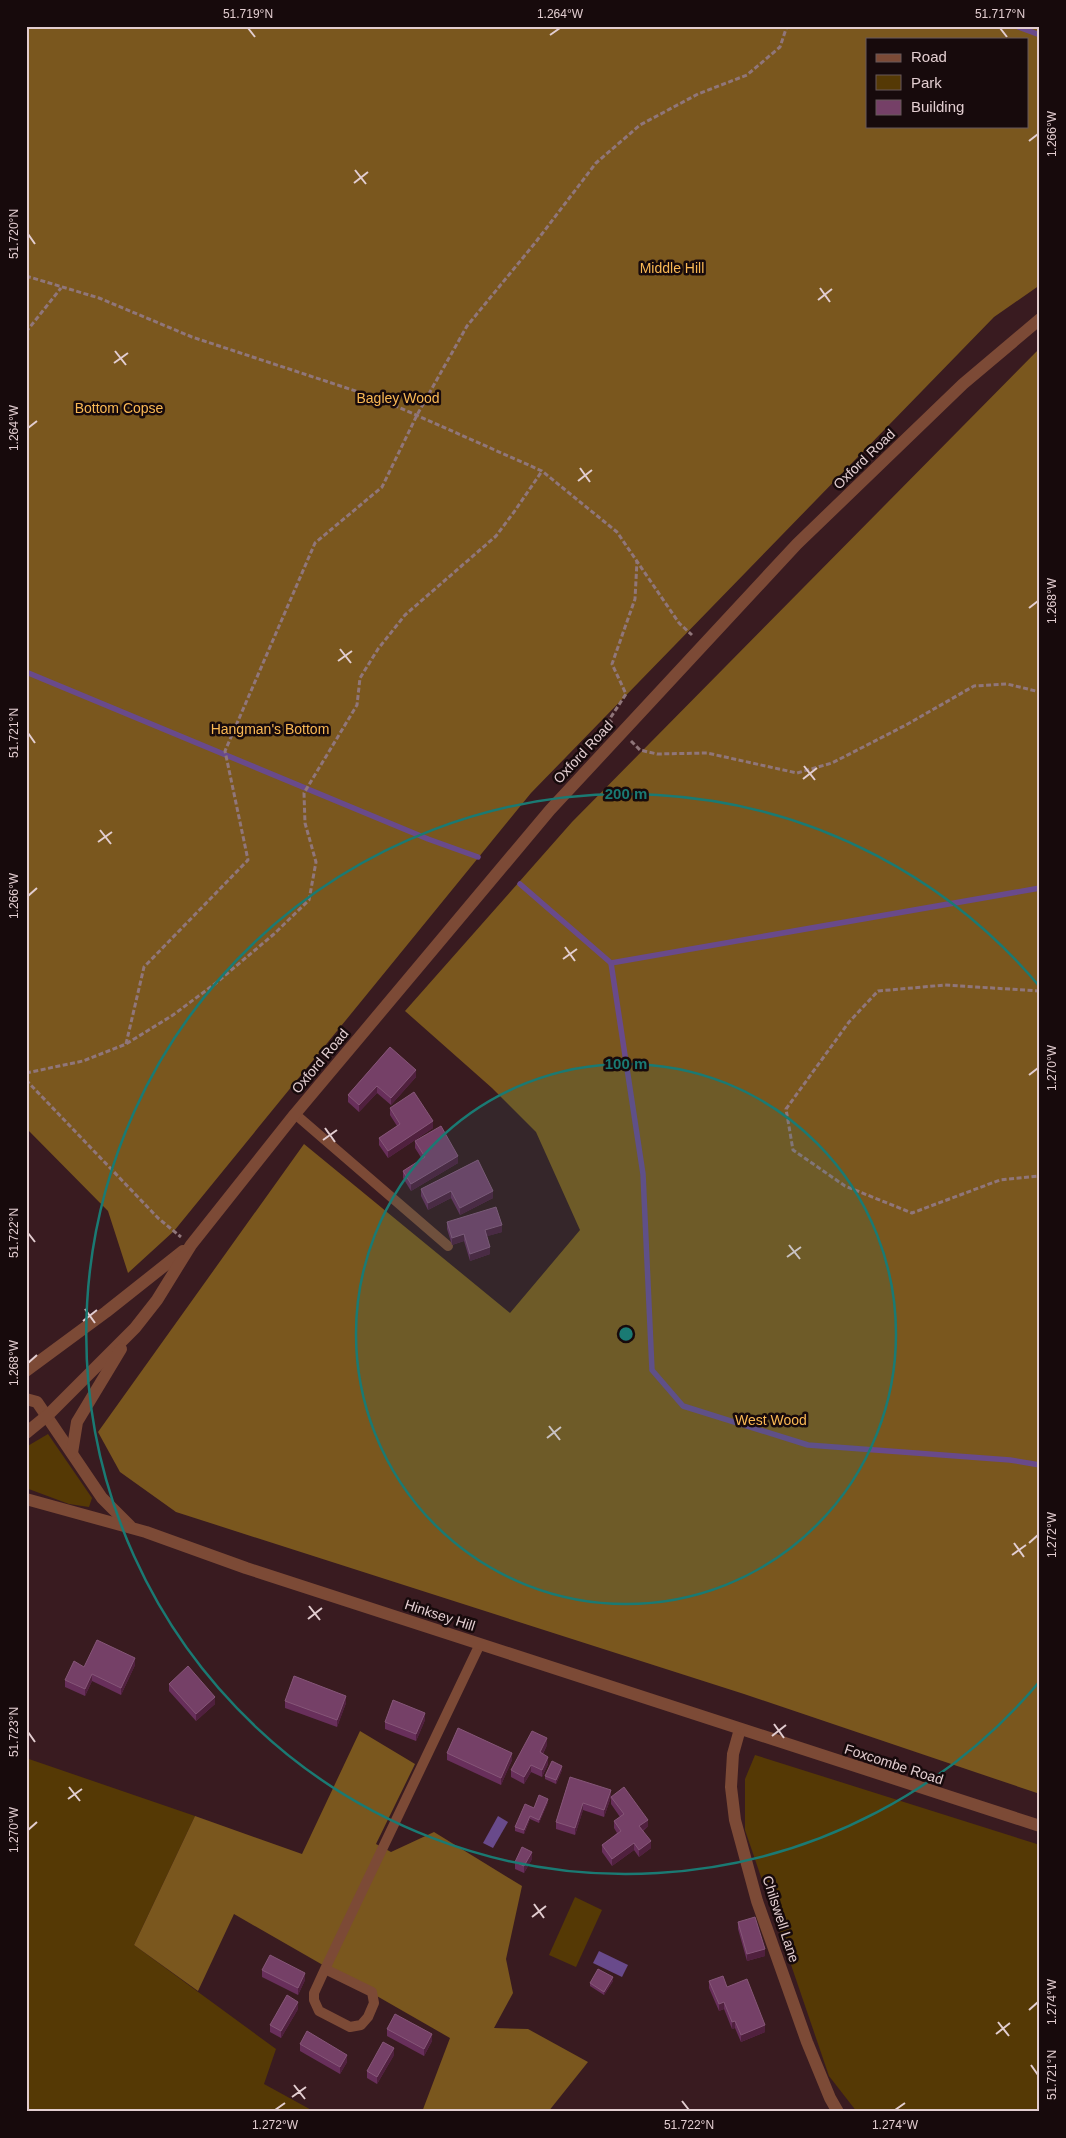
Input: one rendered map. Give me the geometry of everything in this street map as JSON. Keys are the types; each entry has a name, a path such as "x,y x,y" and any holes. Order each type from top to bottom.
{"street":[{"name":"Oxford Road","path":"72,1453 77,1422 135,1328 157,1300 191,1245 295,1114 550,810 797,544 963,384 1040,319"},
{"name":"Oxford Road","path":"26,1371 106,1312 191,1245"},
{"name":"Oxford Road","path":"26,1433 48,1415 135,1328"},
{"name":"Hinksey Hill","path":"26,1399 37,1402 48,1415 102,1498 132,1527"},
{"name":"Hinksey Hill","path":"26,1499 132,1527 246,1568 740,1729"},
{"name":"Foxcombe Road","path":"740,1729 1040,1826"},
{"name":"Chilswell Lane","path":"740,1729 732,1754 731,1787 736,1820 760,1910 807,2042 830,2098 838,2112"}],"lane":[{"path":"295,1114 448,1246"},
{"path":"325,1969 372,1992 374,2004 368,2017 361,2025 350,2027 319,2011 314,2000 314,1993 325,1969 480,1644"}],"path":[{"path":"126,1044 144,967 248,860 225,751 315,543 382,487 417,415 467,326 535,243 596,163 640,126 698,94 747,75 780,47 787,26"},
{"path":"26,276 99,298 192,337 380,399 542,471 617,532 679,623 688,631"},
{"path":"26,332 61,288"},
{"path":"26,1073 83,1061 126,1044 173,1015 216,983 274,934 309,900 316,862 305,823 304,793 357,705 360,678 378,649 404,614 496,536 542,471"},
{"path":"637,561 635,599 612,664 626,694 608,720 640,750 657,754 707,753 797,773 832,763 906,725 974,686 1007,684 1040,692"},
{"path":"1040,991 944,985 878,991 849,1022 786,1109 793,1150 845,1186 912,1213 1000,1180 1040,1176"},
{"path":"26,1080 158,1218 191,1245"}],"green space":[{"name":"Bagley Wood","path":"26,26 1040,26 1040,285 994,317 531,793 174,1231 128,1273 108,1211 26,1128"},
{"name":"West Wood","path":"1040,348 1040,1794 744,1694 176,1512 120,1472 98,1432 304,1144 510,1313 580,1230 536,1132 492,1088 405,1011 572,822"},
{"path":"48,1434 92,1498 89,1507 69,1504 26,1488 26,1447"},
{"path":"360,1731 415,1764 376,1844 391,1852 434,1832 522,1886 506,1959 513,1993 494,2028 528,2029 588,2062 548,2112 422,2112 450,2038 234,1914 198,1991 134,1945 195,1816 302,1854"},
{"path":"755,1755 1040,1845 1040,2112 857,2112 829,2076 745,1830 745,1779"},
{"path":"26,1758 195,1816 134,1945 276,2049 264,2084 315,2112 26,2112"},
{"path":"575,1897 602,1910 576,1967 549,1955"}],"shaded area":[{"path":"498,1816 508,1822 493,1848 483,1843"},
{"path":"599,1951 628,1965 622,1977 593,1963"}],"building":[{"path":"390,1047 416,1070 391,1098 377,1086 359,1105 348,1095"},
{"path":"414,1092 433,1121 388,1151 379,1138 400,1124 390,1108"},
{"path":"441,1126 458,1156 411,1184 403,1171 425,1157 415,1141"},
{"path":"478,1160 493,1191 460,1208 451,1191 428,1203 421,1189"},
{"path":"496,1207 502,1225 485,1230 490,1247 470,1254 464,1234 452,1238 447,1222"},
{"path":"97,1640 135,1658 121,1688 92,1674 85,1689 65,1680 74,1661 84,1667"},
{"path":"188,1666 215,1697 196,1714 169,1684"},
{"path":"294,1676 346,1696 337,1720 285,1701"},
{"path":"393,1700 425,1713 416,1734 385,1722"},
{"path":"458,1728 512,1753 501,1778 447,1753"},
{"path":"532,1731 547,1738 540,1752 548,1757 542,1770 531,1765 524,1777 511,1770"},
{"path":"552,1761 562,1766 556,1780 545,1776"},
{"path":"570,1777 611,1790 604,1810 583,1803 575,1828 556,1822"},
{"path":"624,1787 648,1820 639,1826 651,1841 639,1850 634,1843 612,1859 602,1845 621,1831 614,1821 624,1814 611,1797"},
{"path":"539,1795 548,1799 539,1820 530,1816 524,1830 515,1827 525,1804 534,1808"},
{"path":"522,1847 532,1852 524,1866 515,1862"},
{"path":"755,1917 765,1949 747,1954 738,1922"},
{"path":"270,1955 305,1973 298,1988 262,1970"},
{"path":"598,1969 613,1977 604,1992 590,1983"},
{"path":"723,1976 727,1987 747,1979 765,2025 741,2035 735,2021 732,2022 724,2002 719,2004 709,1981"},
{"path":"287,1995 298,2002 281,2031 270,2025"},
{"path":"395,2014 432,2034 424,2049 387,2029"},
{"path":"307,2031 347,2055 340,2067 300,2044"},
{"path":"383,2042 394,2048 377,2077 367,2071"}],"waterway":[{"path":"1016,26 1040,35"},
{"path":"26,672 428,839 478,857"},
{"path":"520,884 611,963 1040,888"},
{"path":"611,963 643,1174 652,1370 683,1406 808,1445 1010,1460 1040,1465"}],"park label":[{"name":"Middle Hill","path":"672,268"},
{"name":"Bottom Copse","path":"119,408"},
{"name":"Hangman's Bottom","path":"270,729"}]}
